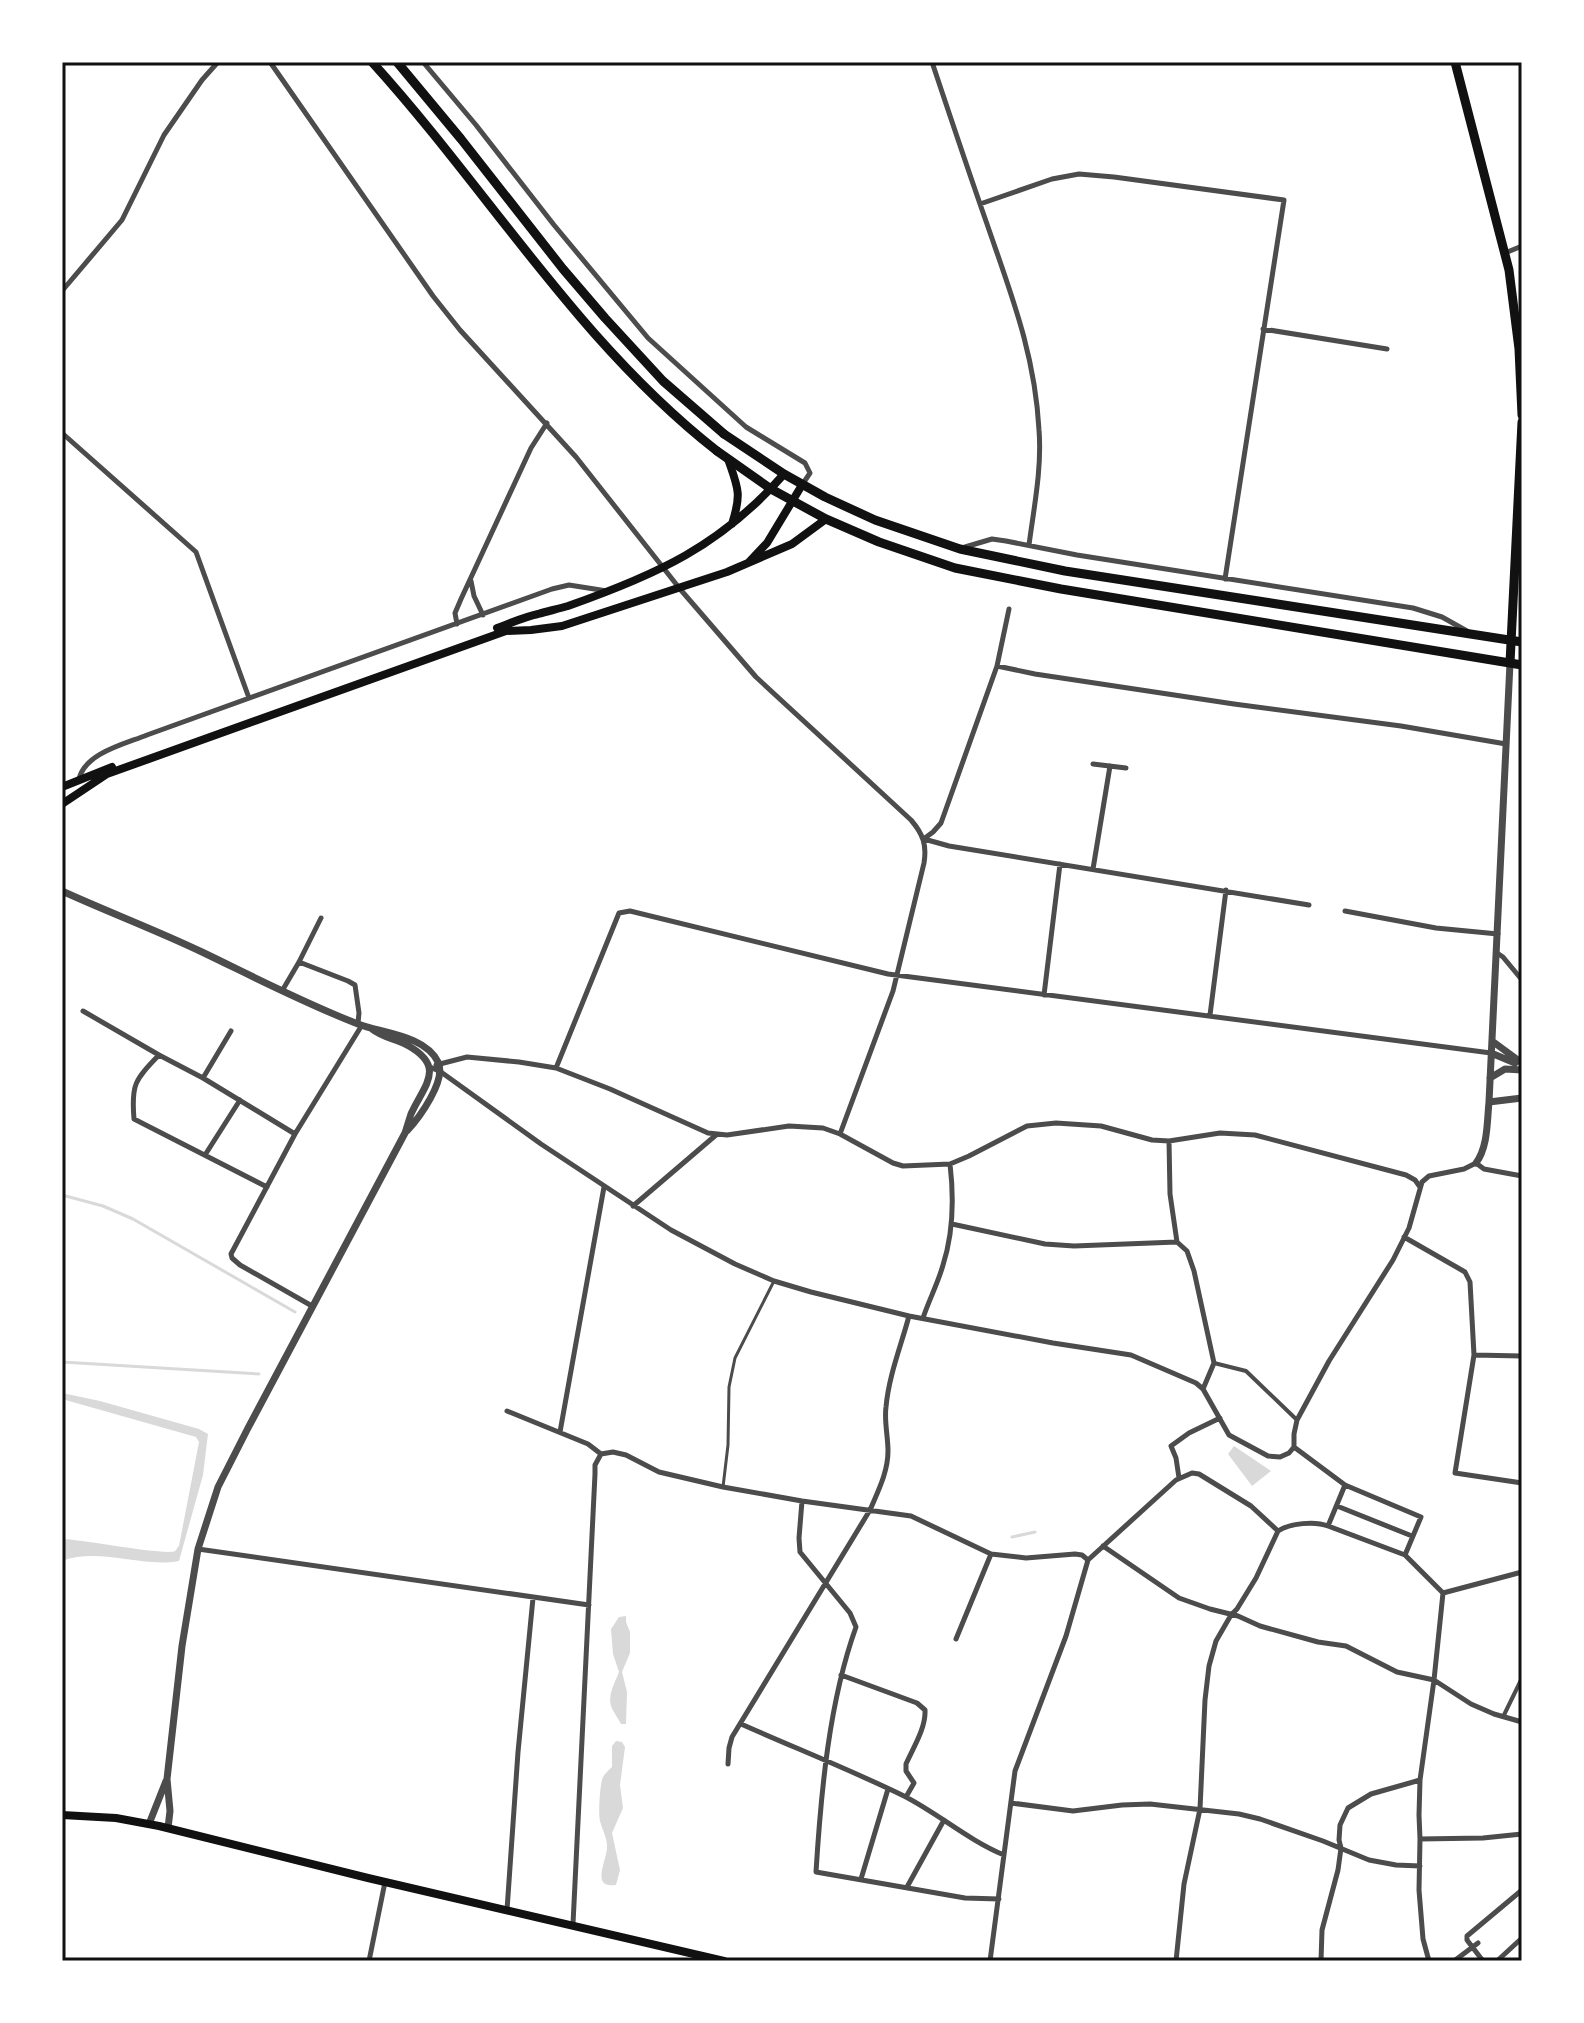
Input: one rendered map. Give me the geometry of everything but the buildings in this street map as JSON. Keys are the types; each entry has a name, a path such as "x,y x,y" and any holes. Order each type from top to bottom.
{"main road":[{"path":"372,62 549,282 636,380 717,451 793,502 900,550 955,568 1075,592 1522,665"},
{"path":"397,62 563,269 663,381 724,434 802,485 875,520 960,549 1065,571 1517,641"},
{"path":"1455,62 1505,253 1514,301 1522,415"},
{"path":"1510,663 1517,641 1522,422"},
{"path":"728,459 739,496 731,526"},
{"path":"62,787 536,614 565,607 664,568 731,526 784,474"},
{"path":"749,563 767,543 802,485"},
{"path":"62,804 107,774 506,631 562,626 727,572 792,544 826,519"},
{"path":"62,1815 116,1818 168,1828 724,1961"}],"street":[{"path":"62,291 122,220 164,135 218,62"},
{"path":"270,62 460,330 547,423 680,589 756,677 911,820 924,839 924,863 893,991 840,1134"},
{"path":"423,62 648,338 746,427 805,463 810,473 802,485"},
{"path":"932,62 1024,334 1034,374 1040,433 1029,545"},
{"path":"980,204 1052,179 1079,174 1284,200 1225,579"},
{"path":"1505,253 1522,246"},
{"path":"1263,329 1387,349"},
{"path":"457,624 455,613 531,448 547,423"},
{"path":"62,433 196,552 249,698"},
{"path":"960,549 992,539 1413,608 1442,617 1472,635"},
{"path":"471,580 483,615"},
{"path":"79,779 85,765 147,735 552,589 569,585 608,591"},
{"path":"924,839 941,823 997,666 1009,609"},
{"path":"62,891 200,951 281,992 360,1025 381,1029 424,1047 435,1057 440,1068 604,1187 696,1245 774,1281 811,1292 909,1316 1131,1355 1196,1383 1203,1389 1229,1435 1268,1456 1280,1457 1294,1447 1297,1420 1329,1361 1393,1260 1409,1228 1425,1178 1464,1169 1476,1163 1481,1155 1489,1102 1510,663"},
{"path":"997,666 1111,686 1401,726 1506,744"},
{"path":"1093,764 1126,768"},
{"path":"1093,869 1110,766"},
{"path":"924,839 949,846 1309,905"},
{"path":"1044,995 1060,864"},
{"path":"1210,1015 1226,890"},
{"path":"556,1068 619,913 630,911 878,972 1491,1053 1522,1066"},
{"path":"1345,911 1436,928 1498,934"},
{"path":"281,992 321,918"},
{"path":"1497,953 1522,980"},
{"path":"299,962 355,985 360,1025 295,1134 231,1254 240,1265 312,1306"},
{"path":"83,1011 295,1134"},
{"path":"168,1828 167,1779 182,1646 198,1549 218,1487 405,1133 430,1073 424,1057 372,1029"},
{"path":"203,1078 231,1031"},
{"path":"1492,1041 1522,1066"},
{"path":"159,1055 135,1084 132,1097 134,1119 267,1187"},
{"path":"430,1067 440,1068 467,1057 556,1068 708,1133 806,1125 840,1134 903,1166 950,1164 1017,1130 1056,1123 1101,1126 1152,1140 1169,1141 1220,1133 1255,1135 1406,1175 1420,1187"},
{"path":"1490,1078 1505,1069 1522,1066"},
{"path":"405,1133 418,1119 433,1092 440,1068"},
{"path":"1489,1102 1522,1098"},
{"path":"205,1155 240,1100"},
{"path":"633,1206 717,1134"},
{"path":"1169,1141 1170,1194 1177,1242 1187,1251 1214,1363 1203,1389"},
{"path":"1476,1163 1484,1169 1522,1176"},
{"path":"923,1318 944,1264 952,1224 950,1164"},
{"path":"560,1432 604,1187"},
{"path":"952,1224 1045,1244 1074,1246 1177,1242"},
{"path":"1404,1237 1465,1272 1470,1282 1474,1355 1455,1473 1522,1483"},
{"path":"728,1764 732,1737 870,1510 887,1467 885,1410 895,1360 909,1316"},
{"path":"1474,1355 1522,1356"},
{"path":"1214,1363 1246,1371 1297,1420"},
{"path":"507,1411 588,1444 601,1454 613,1452 626,1455 659,1472 802,1501 911,1516 991,1554 1026,1558 1075,1554 1088,1560"},
{"path":"1179,1478 1171,1446 1220,1418"},
{"path":"1294,1447 1345,1485 1421,1517 1405,1555"},
{"path":"573,1924 595,1465 601,1454"},
{"path":"990,1961 1015,1771 1066,1636 1088,1560 1179,1478 1187,1475 1199,1474 1251,1506 1278,1531"},
{"path":"1328,1526 1345,1485"},
{"path":"802,1501 800,1552 850,1613 856,1627 841,1675 827,1762 816,1872 965,1898 999,1899"},
{"path":"1337,1506 1412,1536"},
{"path":"1176,1961 1184,1884 1200,1809 1209,1666 1216,1641 1256,1578 1278,1531 1284,1526 1321,1523 1405,1555 1443,1593"},
{"path":"1103,1546 1179,1598 1260,1626 1318,1642 1346,1646 1397,1672 1434,1680 1471,1704 1522,1722"},
{"path":"198,1549 589,1605"},
{"path":"956,1639 991,1554"},
{"path":"1443,1593 1522,1572"},
{"path":"1429,1961 1423,1939 1419,1890 1420,1780 1443,1593"},
{"path":"507,1910 533,1598"},
{"path":"841,1675 917,1703 925,1710 923,1725 906,1764 906,1771 914,1783 906,1797"},
{"path":"1503,1717 1515,1698 1522,1678"},
{"path":"740,1724 906,1797 967,1837 1004,1855"},
{"path":"149,1824 167,1779"},
{"path":"1321,1961 1322,1930 1338,1870 1340,1825 1348,1808 1371,1794 1420,1780"},
{"path":"861,1879 888,1789"},
{"path":"1011,1803 1073,1811 1150,1804 1200,1809 1260,1819 1369,1860 1420,1866"},
{"path":"907,1887 944,1820"},
{"path":"1420,1839 1522,1834"},
{"path":"369,1961 386,1881"},
{"path":"1483,1961 1467,1936 1522,1890"},
{"path":"1497,1961 1522,1938"},
{"path":"1454,1961 1475,1945"}],"lane":[{"path":"723,1487 728,1445 729,1387 735,1358 774,1281"}],"shaded area":[{"path":"62,1393 100,1401 208,1434 203,1475 179,1561 150,1562 91,1556 62,1561 62,1539 176,1551 199,1442 196,1437 62,1399"},
{"path":"1234,1446 1271,1471 1252,1486 1228,1454"},
{"path":"626,1616 630,1653 622,1672 627,1692 626,1724 621,1724 610,1702 619,1672 613,1654 611,1629 619,1617"},
{"path":"616,1741 622,1742 625,1747 620,1785 623,1808 612,1833 620,1870 616,1885 608,1885 602,1878 607,1846 599,1812 601,1785 603,1777 612,1767 612,1746"}],"waterway":[{"path":"62,1195 103,1206 133,1219 295,1312"},
{"path":"62,1362 259,1374"},
{"path":"1012,1537 1035,1532"}]}
